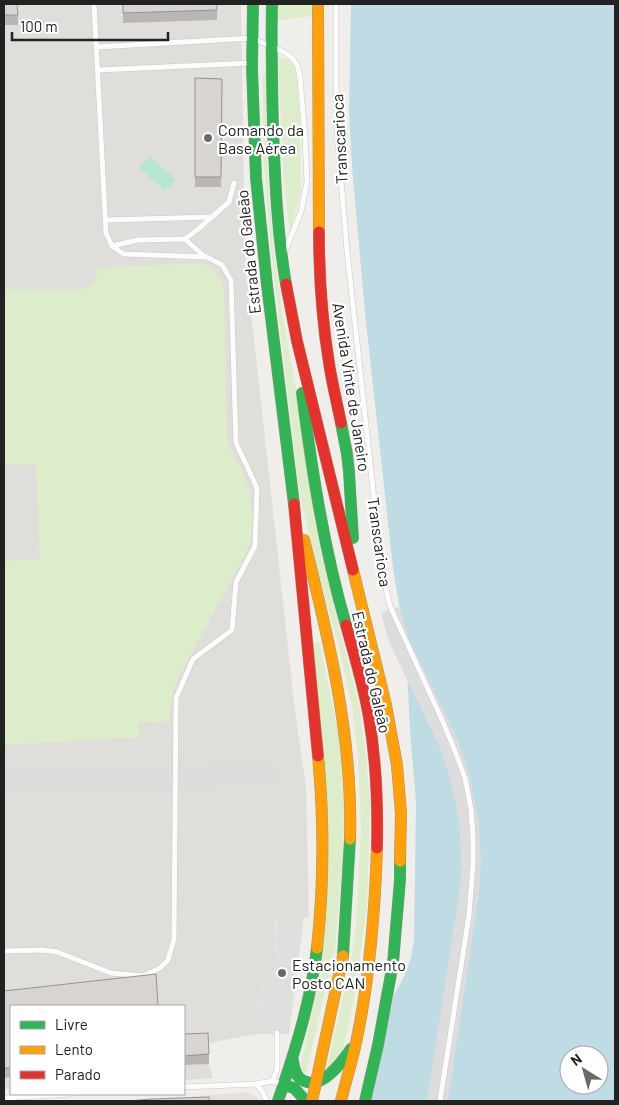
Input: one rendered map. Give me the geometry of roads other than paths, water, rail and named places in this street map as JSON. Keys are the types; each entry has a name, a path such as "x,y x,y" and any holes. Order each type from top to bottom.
{"main road":[{"name":"Estrada do Galeão","path":"253,4 253,122 256,178 268,294 294,495 301,587 312,679 320,778 322,837 321,909 316,957 293,1061 278,1083 278,1101"},
{"name":"Estrada do Galeão","path":"272,4 271,46 275,184 282,258 297,341 386,706 397,765 401,803 400,880 393,962 378,1045 365,1101"},
{"name":"Avenida Vinte de Janeiro","path":"318,4 322,307 330,364 350,472 353,546 360,595"},
{"name":"Estrada do Galeão","path":"297,341 310,452 324,538 369,717 377,805 376,883 369,958 356,1040 341,1101"},
{"name":"Estrada do Galeão","path":"294,495 343,712 348,759 351,825 343,956 312,1101"},
{"path":"293,1061 295,1072 302,1080 307,1083 316,1083 329,1075 340,1064 352,1049 356,1040"},
{"path":"278,1083 294,1088 306,1101"}],"lane":[{"path":"94,4 106,233 112,246 124,254 206,257"},
{"name":"Transcarioca","path":"336,4 338,144 347,251 382,572 390,606 455,750 465,778 471,808 474,865 469,915 440,1101"},
{"path":"96,47 252,38 286,53 294,59 300,78 307,181 301,212 282,258"},
{"path":"98,70 252,63"},
{"path":"112,246 138,240 185,239 229,202 234,183"},
{"path":"105,220 212,217"},
{"path":"4,951 42,950 57,952 111,973 144,976 160,968 168,960 174,939 176,698 194,659 232,630 236,582 255,546 257,488 236,443 231,280 222,265 206,257 185,239"},
{"path":"185,1087 278,1083 277,1033"},
{"path":"277,1057 293,1061"},
{"path":"256,1084 267,1101"},
{"path":"4,1098 54,1095"}],"water":[{"path":"351,4 615,4 615,1101 370,1101 394,995 405,975 411,958 414,939 416,802 406,648 393,568 365,313 349,112"}],"place":[{"name":"Comando da Base Aérea","path":"208,138"},
{"name":"Estacionamento Posto CAN","path":"282,973"}]}
